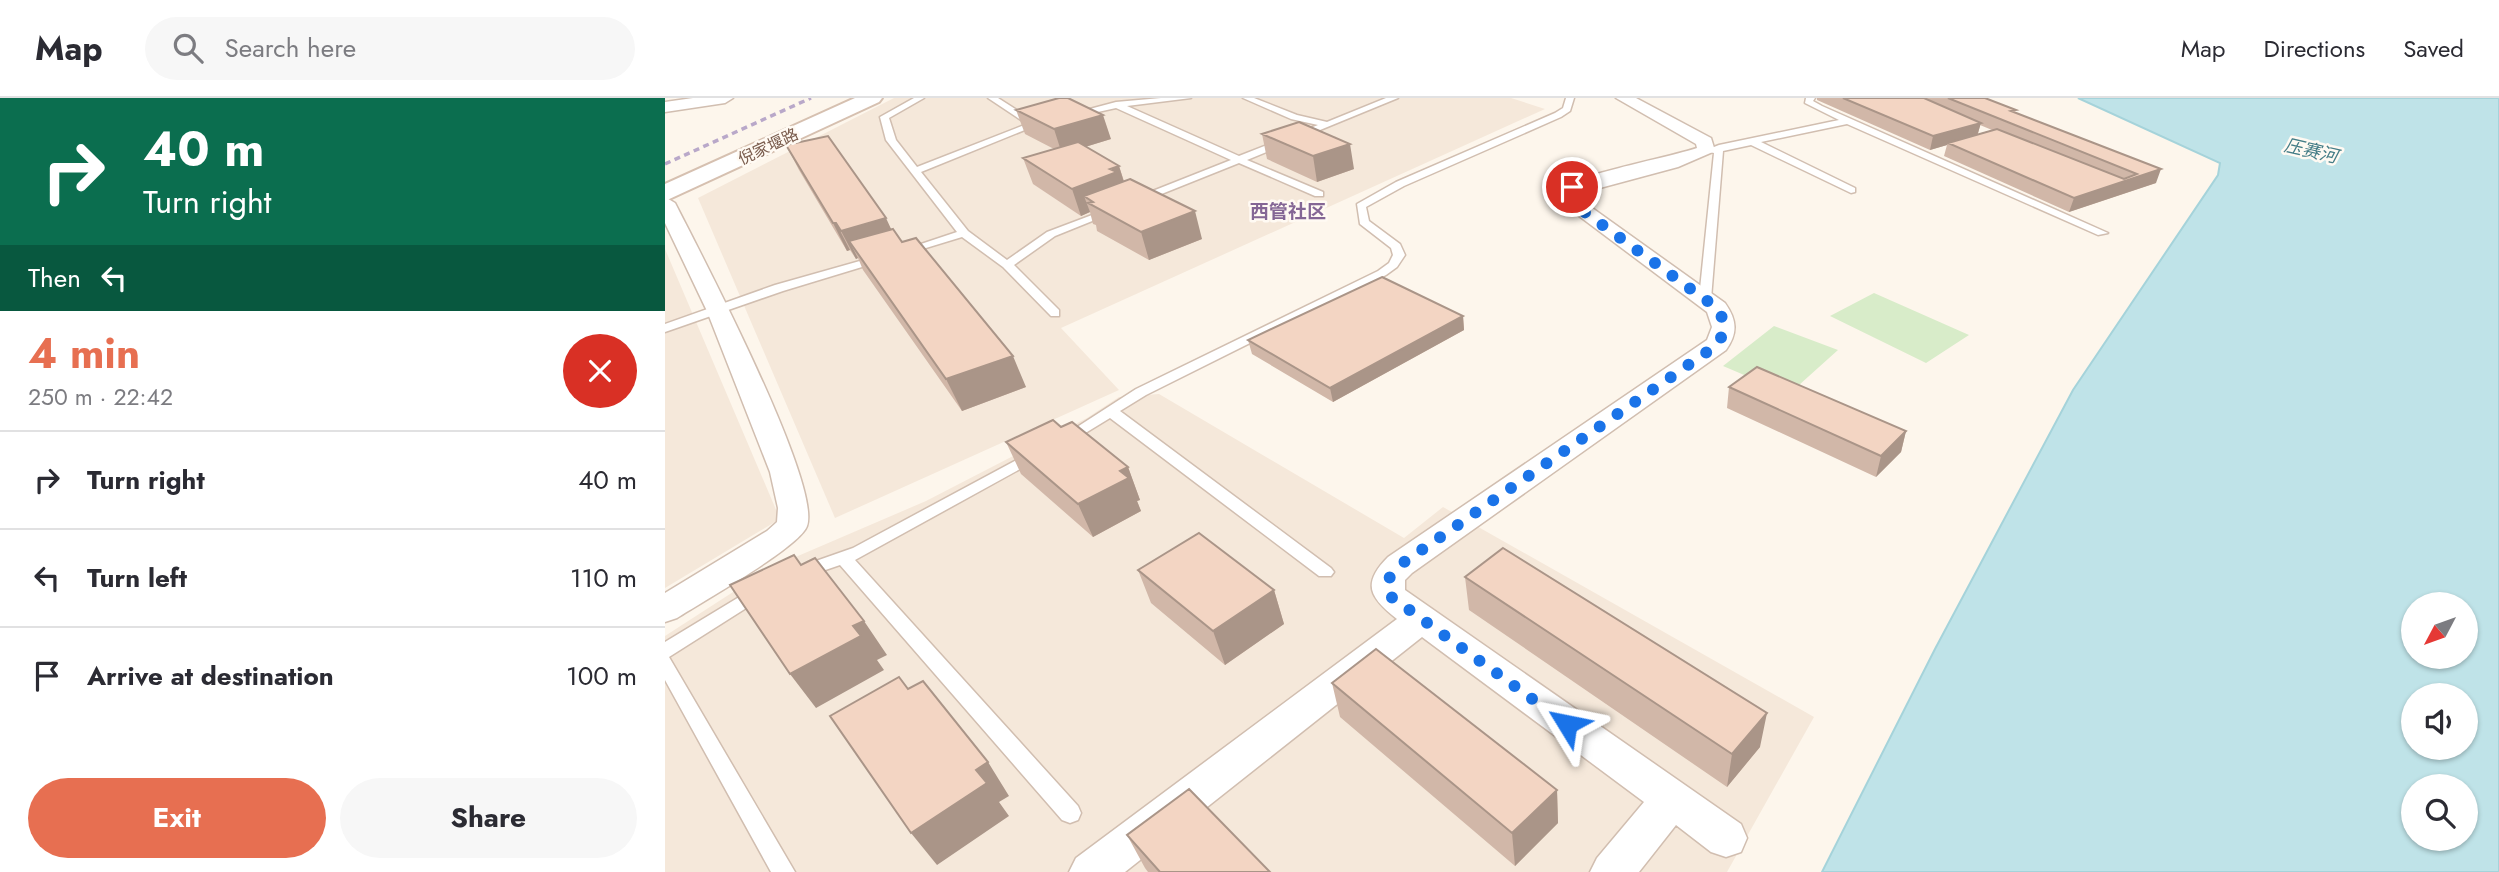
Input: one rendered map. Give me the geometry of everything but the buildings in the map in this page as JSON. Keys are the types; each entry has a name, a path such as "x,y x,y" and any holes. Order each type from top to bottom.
{"main road":[{"name":"倪家堰路","path":"666,205 871,98"}],"street":[{"path":"665,107 725,98"},
{"path":"1624,98 1705,142 1712,150 1672,163 1572,187 1561,195 1717,308 1724,320 1725,332 1717,345 1443,534 1388,576 1386,585 1390,596 1421,620 1726,838"},
{"path":"665,609 778,539 792,526 793,508 785,472 719,311 666,205"},
{"path":"1091,872 1421,620"},
{"path":"1612,872 1672,799"}],"lane":[{"path":"920,98 884,117 891,140 964,233 1007,265 1055,313"},
{"path":"992,98 1031,123"},
{"path":"1101,98 1193,138 1235,161 1319,194"},
{"path":"915,171 1031,123 1117,105 1187,98"},
{"path":"1247,98 1294,117 1325,124"},
{"path":"1007,265 1051,234 1394,98"},
{"path":"665,651 755,592 859,552 1112,412 1141,392 1382,273 1393,265 1399,255 1396,246 1364,222 1361,206 1400,184 1558,115 1567,108 1570,98"},
{"path":"1811,98 1808,101 1846,121 2102,233"},
{"path":"1705,299 1712,150 1846,121"},
{"path":"1753,142 1851,190"},
{"path":"1927,156 1941,152"},
{"path":"665,328 779,288 964,233"},
{"path":"1112,412 1325,572"},
{"path":"842,557 1070,813"},
{"path":"665,663 783,872"}],"shaded area":[{"path":"894,98 1511,98 1545,109 1061,328 1119,390 835,518 698,198"},
{"path":"665,249 780,519 665,588"},
{"path":"1159,394 1404,538 1443,507 1814,717 1727,872 665,872 665,636 770,568 926,501 1087,418 1119,397"}],"green space":[{"path":"1874,293 1969,335 1926,363 1830,316"},
{"path":"1774,326 1838,350 1789,394 1723,366"}],"water":[{"name":"压赛河","path":"2078,98 2499,98 2499,872 1822,872 1935,649 2073,390 2218,175 2220,163"}],"railway":[{"path":"665,164 811,98"}],"district":[{"name":"西管社区","path":"1288,211"}],"route":[{"path":"1567,724 1390,596 1386,585 1388,576 1400,565 1717,345 1725,332 1724,320 1717,308 1561,195 1572,187"}]}
